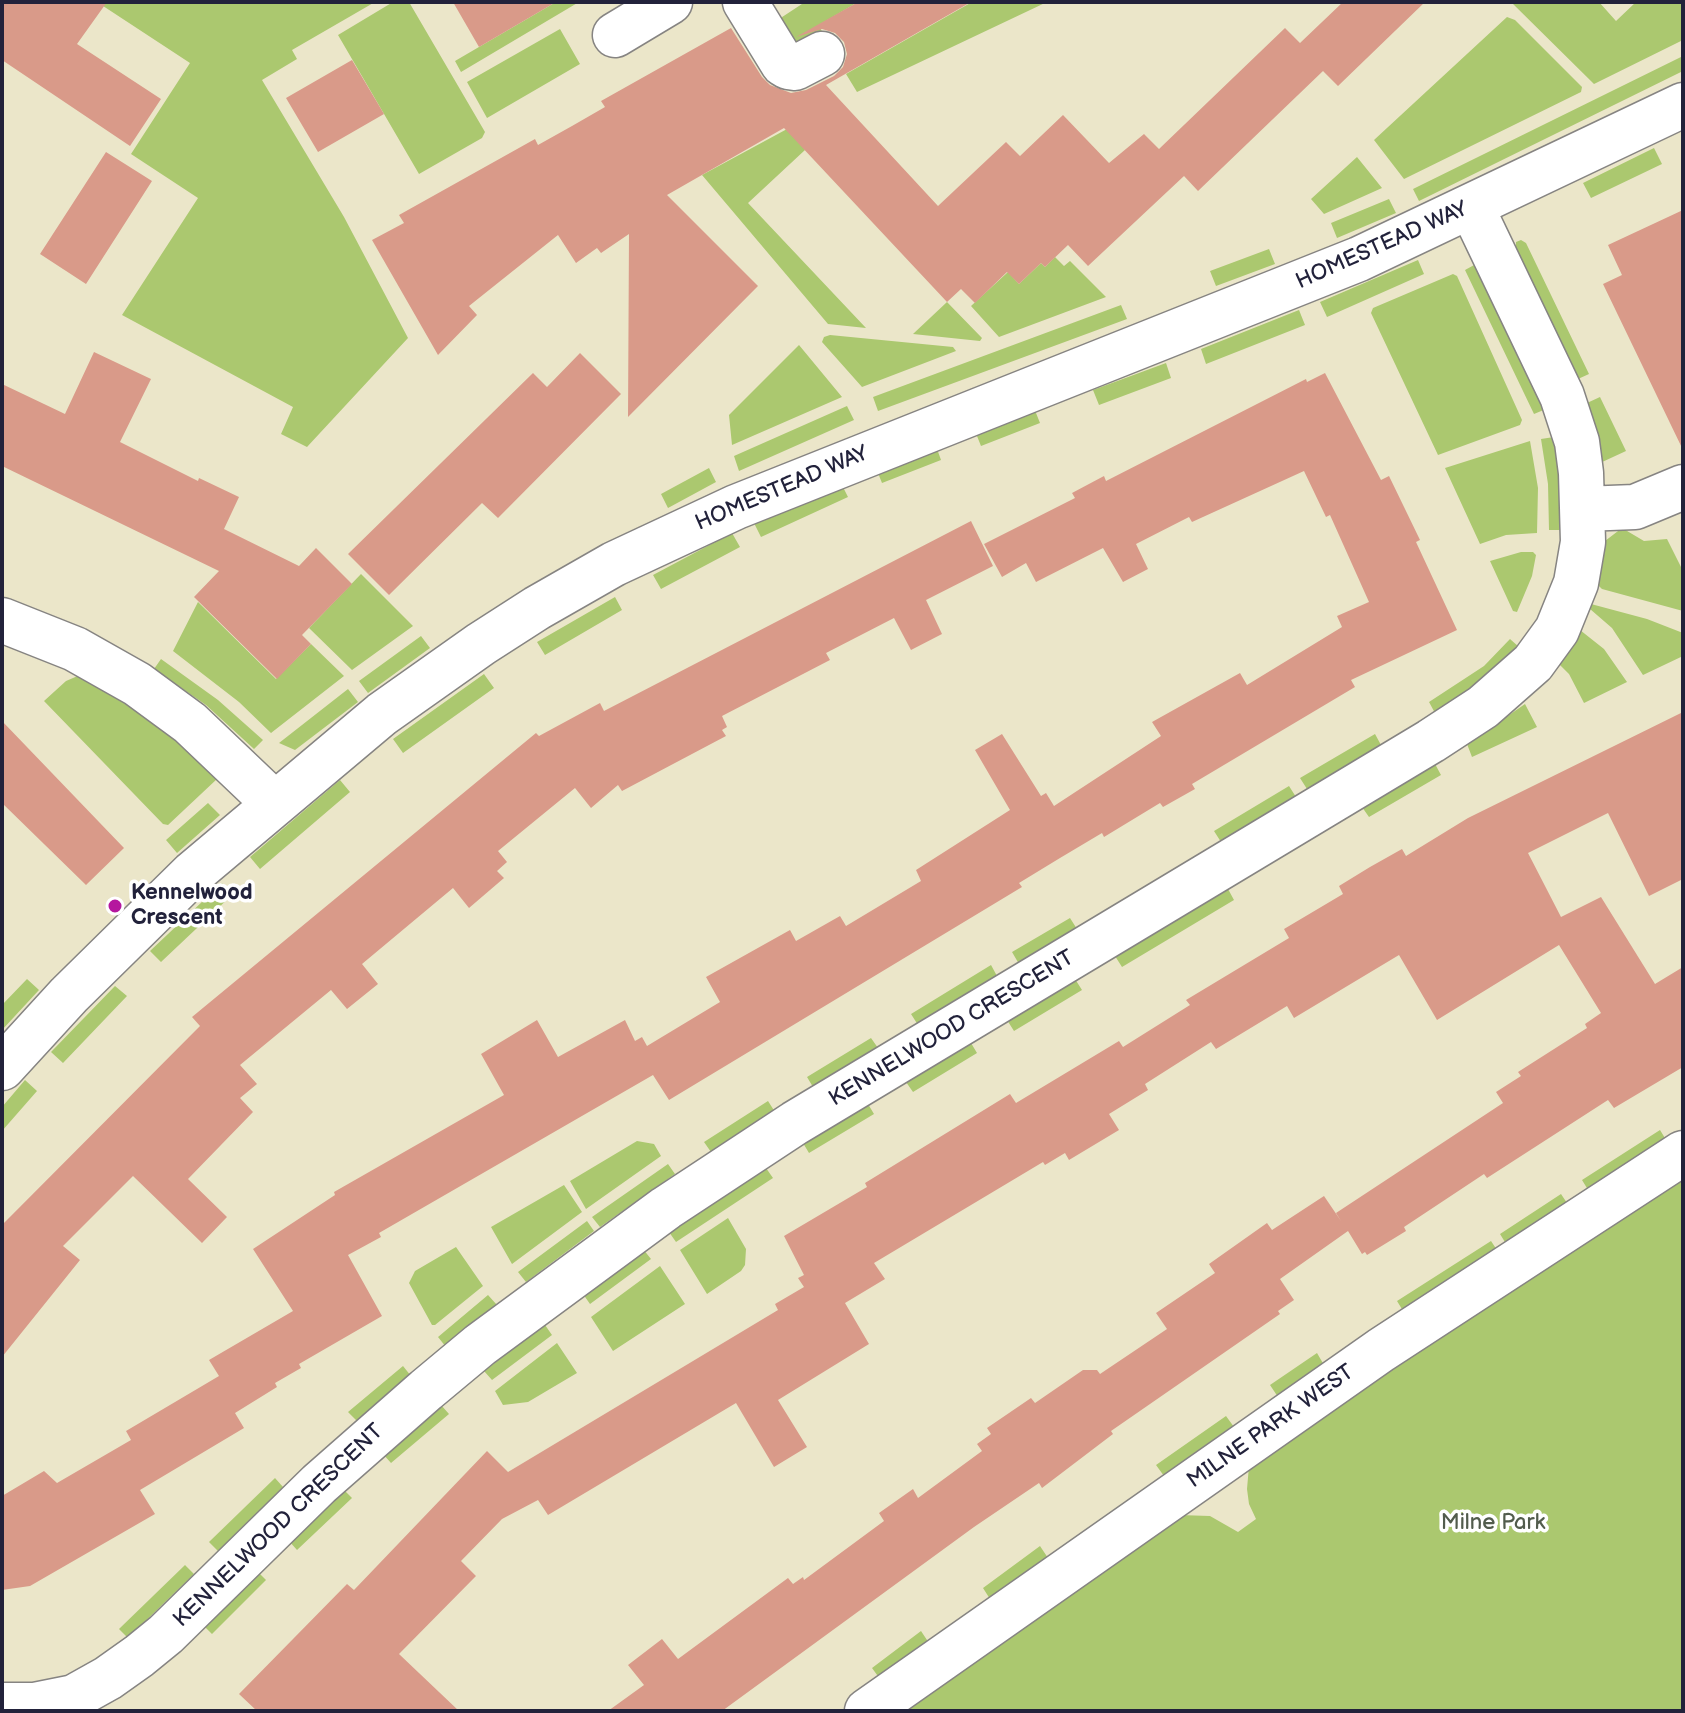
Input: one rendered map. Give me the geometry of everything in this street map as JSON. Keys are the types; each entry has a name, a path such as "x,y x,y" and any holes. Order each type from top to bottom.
{"street":[{"path":"615,35 670,2"},
{"path":"745,2 783,64 795,68 822,54"},
{"name":"HOMESTEAD WAY","path":"2,1068 69,995 180,885 274,803 382,714 472,649 537,608 633,555 802,478 1311,278 1683,105"},
{"name":"KENNELWOOD CRESCENT","path":"2,1705 34,1705 74,1697 108,1678 173,1627 328,1476 426,1390 530,1307 693,1190 795,1123 1483,707 1533,663 1565,616 1581,563 1581,473 1569,415 1471,206"},
{"path":"1583,509 1635,507 1683,487"},
{"path":"2,620 67,645 137,684 190,723 274,803"},
{"name":"MILNE PARK WEST","path":"867,1711 1381,1350 1683,1153"}],"green space":[{"path":"97,2 375,2 292,50 297,59 262,80 344,217 408,338 307,447 281,434 293,407 122,315 198,198 131,154 190,63"},
{"path":"393,2 409,2 485,132 482,138 419,174 338,35"},
{"path":"556,2 579,2 461,72 455,61"},
{"path":"805,2 858,2 819,25 825,38 796,55 770,25"},
{"path":"972,2 1047,2 857,92 846,74"},
{"path":"1511,2 1599,2 1616,21 1636,2 1683,2 1683,40 1594,84"},
{"path":"1507,17 1515,20 1582,87 1581,92 1404,179 1374,140"},
{"path":"560,29 580,64 487,118 467,82"},
{"path":"1683,56 1683,71 1419,201 1413,189"},
{"path":"800,122 805,150 748,203 866,328 828,324 702,175"},
{"path":"1654,148 1662,164 1591,198 1583,183"},
{"path":"1357,157 1382,188 1324,214 1311,199"},
{"path":"1389,199 1396,213 1337,238 1331,223"},
{"path":"1521,240 1526,243 1589,374 1578,379 1516,253 1516,242"},
{"path":"1269,249 1275,264 1216,286 1210,271"},
{"path":"1055,257 1064,266 1070,261 1106,297 999,337 971,306 1008,272 1019,284 1041,263 1045,267"},
{"path":"1418,260 1424,274 1327,317 1320,302"},
{"path":"1476,264 1546,409 1534,414 1465,270"},
{"path":"1453,274 1457,276 1522,420 1520,425 1438,455 1371,313 1373,308"},
{"path":"947,302 982,338 980,341 913,334"},
{"path":"1121,305 1127,319 878,411 873,397"},
{"path":"1299,310 1305,325 1206,364 1201,349"},
{"path":"830,335 953,347 956,351 862,387 822,342 824,337"},
{"path":"799,345 842,397 732,445 729,415"},
{"path":"1166,363 1171,378 1099,405 1093,390"},
{"path":"1600,397 1626,451 1600,463 1596,430 1587,403"},
{"path":"847,406 854,420 739,471 734,456"},
{"path":"1034,408 1040,423 981,446 975,431"},
{"path":"1554,437 1560,486 1560,530 1549,530 1548,484 1541,439"},
{"path":"1530,441 1538,488 1537,533 1506,535 1480,544 1445,468"},
{"path":"936,446 941,460 882,483 876,468"},
{"path":"709,468 716,482 668,508 661,494"},
{"path":"841,483 848,497 761,537 754,523"},
{"path":"1622,528 1644,541 1667,539 1683,571 1683,611 1602,589 1596,583 1605,541"},
{"path":"732,533 740,547 661,589 653,575"},
{"path":"1521,552 1536,555 1532,576 1517,612 1513,611 1490,561"},
{"path":"361,574 413,626 352,670 309,628"},
{"path":"615,597 622,610 545,655 537,642"},
{"path":"198,602 276,679 311,644 344,676 271,733 239,702 173,651"},
{"path":"1591,604 1647,619 1683,633 1683,656 1643,675 1612,628 1590,609"},
{"path":"1580,630 1604,649 1627,682 1584,703 1569,674 1559,664"},
{"path":"421,636 430,648 368,693 359,681"},
{"path":"1510,639 1519,647 1480,683 1435,713 1429,702 1484,666"},
{"path":"161,659 218,700 263,740 254,749 206,705 154,669"},
{"path":"484,674 494,688 403,753 393,739"},
{"path":"80,675 119,697 190,747 217,779 168,825 163,824 44,701 66,681"},
{"path":"348,689 358,702 295,750 279,743"},
{"path":"1525,704 1537,727 1472,757 1467,744"},
{"path":"1375,734 1381,745 1307,789 1300,778"},
{"path":"1435,764 1441,775 1369,817 1362,807"},
{"path":"340,780 350,792 260,869 250,857"},
{"path":"1289,786 1296,797 1221,842 1214,831"},
{"path":"208,803 220,815 177,853 166,840"},
{"path":"222,883 232,895 161,962 150,951"},
{"path":"1228,889 1234,900 1122,967 1115,956"},
{"path":"1070,918 1077,929 1019,964 1012,952"},
{"path":"991,965 997,976 918,1025 911,1014"},
{"path":"27,979 39,990 2,1030 2,1005"},
{"path":"1075,979 1082,990 1014,1031 1007,1020"},
{"path":"115,986 127,996 63,1063 51,1052"},
{"path":"871,1038 878,1048 813,1087 807,1077"},
{"path":"971,1043 977,1053 913,1092 906,1082"},
{"path":"25,1080 37,1091 2,1131 2,1107"},
{"path":"768,1101 775,1112 711,1152 704,1142"},
{"path":"868,1104 874,1114 809,1153 803,1143"},
{"path":"1660,1130 1668,1143 1590,1193 1582,1180"},
{"path":"637,1141 654,1144 661,1156 586,1209 570,1181"},
{"path":"668,1164 675,1174 600,1227 592,1217"},
{"path":"766,1168 773,1178 676,1242 669,1232"},
{"name":"Milne Park","path":"1683,1175 1683,1711 897,1711 1179,1515 1210,1516 1238,1532 1256,1519 1247,1489 1249,1466 1253,1460"},
{"path":"564,1185 582,1212 512,1264 491,1227"},
{"path":"1561,1194 1569,1206 1508,1247 1500,1234"},
{"path":"728,1218 746,1249 745,1265 707,1294 680,1250"},
{"path":"587,1221 594,1231 526,1282 518,1272"},
{"path":"1491,1241 1499,1253 1405,1314 1397,1301"},
{"path":"456,1247 483,1286 432,1325 409,1283 415,1271"},
{"path":"643,1249 651,1259 590,1304 583,1294"},
{"path":"660,1266 685,1304 613,1351 591,1317"},
{"path":"488,1295 497,1305 446,1347 438,1337"},
{"path":"545,1325 552,1335 492,1380 484,1371"},
{"path":"557,1343 577,1373 528,1402 503,1405 495,1391"},
{"path":"1317,1353 1324,1365 1278,1397 1270,1385"},
{"path":"403,1366 411,1376 357,1421 348,1412"},
{"path":"441,1405 449,1414 391,1463 383,1454"},
{"path":"1226,1416 1234,1427 1164,1476 1156,1465"},
{"path":"275,1478 283,1487 218,1551 209,1542"},
{"path":"344,1490 352,1498 297,1550 289,1541"},
{"path":"1040,1546 1048,1558 990,1599 983,1588"},
{"path":"185,1565 194,1574 128,1638 119,1629"},
{"path":"258,1572 266,1580 212,1634 203,1625"},
{"path":"921,1631 929,1643 880,1679 872,1668"}],"building":[{"path":"2,2 107,2 77,44 161,99 130,146 2,60"},
{"path":"453,2 556,2 479,47"},
{"path":"858,2 971,2 826,85 938,206 1006,142 1020,156 1063,115 1109,163 1144,134 1159,149 1285,28 1300,43 1343,2 1425,2 1338,86 1323,71 1198,191 1184,176 1088,266 1068,245 1045,267 1041,263 1019,284 1007,272 975,303 961,289 947,302 784,128 667,195 758,286 628,417 629,234 601,253 597,248 576,263 558,235 469,306 477,315 438,355 372,240 404,223 399,215 535,139 538,145 572,126 605,107 601,101 731,28 770,85 791,93 806,90 834,76 843,67 847,54 844,42 835,33 822,29 796,37"},
{"path":"352,60 384,114 318,152 286,98"},
{"path":"106,152 152,181 86,284 40,254"},
{"path":"1683,210 1683,450 1603,284 1622,275 1608,245"},
{"path":"94,352 151,379 120,442 198,481 199,478 239,497 224,529 299,566 316,548 352,584 302,635 311,644 277,679 194,597 219,571 2,466 2,384 65,414"},
{"path":"580,353 621,394 498,518 482,503 389,595 348,554 533,373 547,387"},
{"path":"1325,373 1381,480 1389,476 1420,540 1416,542 1457,630 1351,680 1355,687 1192,784 1195,789 1163,807 1160,803 1104,837 1102,833 1019,883 1022,887 669,1100 653,1075 379,1233 381,1237 348,1255 382,1316 299,1364 301,1368 275,1383 277,1387 235,1413 244,1428 140,1490 155,1514 30,1586 2,1590 2,1496 44,1471 57,1483 131,1440 126,1431 219,1376 209,1360 293,1311 253,1249 335,1195 334,1192 504,1095 481,1054 537,1020 558,1057 625,1020 635,1041 642,1037 647,1046 720,1002 706,977 790,930 796,941 840,916 846,926 921,881 916,870 1010,810 975,750 1002,734 1041,796 1046,793 1054,806 1161,736 1152,722 1240,673 1247,685 1342,627 1337,616 1369,602 1330,515 1326,517 1304,471 1192,522 1189,517 1136,544 1148,569 1123,582 1103,548 1036,582 1026,563 1002,577 984,544 1075,498 1072,493 1104,476 1106,481 1306,379 1307,382"},
{"path":"971,521 993,566 926,600 942,634 911,650 894,618 826,653 830,660 722,716 727,727 722,730 726,736 622,791 618,785 591,808 575,788 498,851 507,862 497,871 504,878 469,908 453,888 362,964 378,984 347,1009 331,990 240,1065 257,1084 240,1098 253,1112 188,1179 227,1217 202,1243 133,1176 63,1246 80,1260 2,1357 2,1225 200,1026 192,1017 536,733 539,736 600,703 604,711"},
{"path":"1683,712 1683,879 1649,896 1608,813 1528,853 1561,917 1601,897 1655,984 1683,967 1683,1067 1614,1108 1608,1100 1487,1178 1484,1174 1404,1227 1406,1231 1367,1255 1365,1252 1362,1254 1348,1231 1280,1279 1294,1300 1278,1311 1280,1314 1111,1431 1113,1434 1042,1488 1039,1483 974,1527 722,1711 608,1711 644,1685 628,1665 662,1639 678,1659 788,1578 793,1584 803,1577 804,1580 884,1521 879,1513 913,1489 918,1498 982,1451 977,1444 991,1434 987,1428 1031,1398 1035,1403 1083,1370 1097,1370 1100,1374 1167,1329 1156,1313 1215,1273 1209,1264 1267,1223 1272,1230 1324,1196 1341,1221 1336,1213 1503,1103 1496,1092 1521,1076 1518,1072 1587,1028 1585,1024 1601,1013 1559,945 1437,1020 1399,955 1294,1018 1287,1006 1216,1049 1211,1042 1145,1084 1148,1090 1109,1114 1119,1130 1069,1160 1065,1153 1045,1165 1043,1162 874,1263 885,1279 845,1303 869,1344 778,1400 807,1447 774,1467 736,1403 548,1515 538,1500 502,1519 461,1561 476,1576 399,1654 459,1711 257,1711 239,1694 347,1584 354,1590 487,1451 508,1472 778,1310 775,1304 804,1287 798,1278 804,1275 784,1236 867,1187 865,1183 1010,1094 1016,1103 1119,1041 1123,1047 1190,1005 1186,1000 1289,938 1284,929 1343,894 1339,886 1370,867 1402,849 1406,856 1468,818"},
{"path":"2,721 124,848 86,885 2,803"}],"place":[{"name":"Kennelwood Crescent","path":"115,906"}]}
